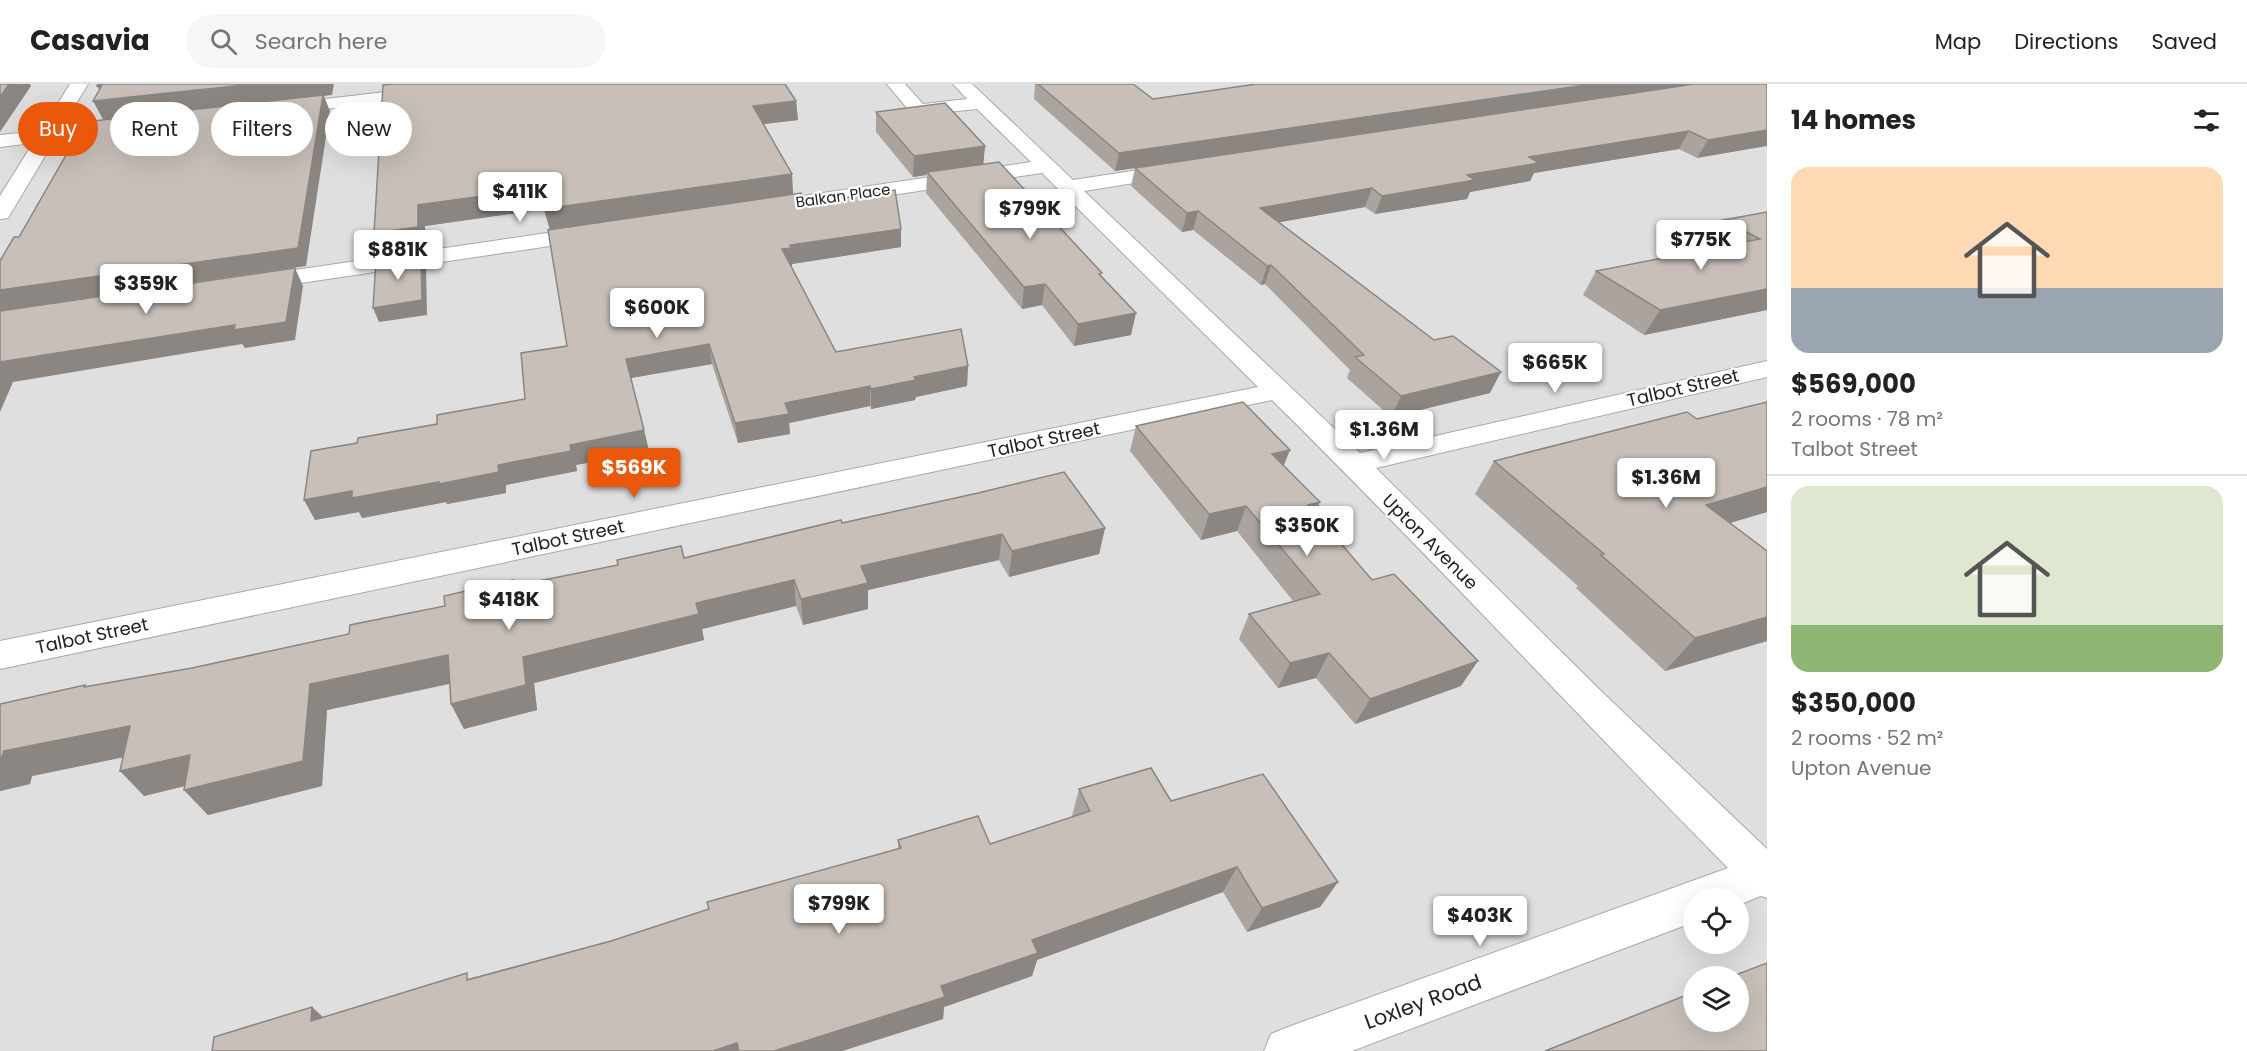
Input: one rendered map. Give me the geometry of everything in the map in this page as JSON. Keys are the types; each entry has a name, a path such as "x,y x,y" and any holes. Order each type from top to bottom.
{"street":[{"path":"68,102 79,84"},
{"path":"313,106 501,84"},
{"path":"896,84 918,110 972,93"},
{"name":"Upton Avenue","path":"972,93 1353,464 1589,703 1766,876"},
{"path":"0,141 18,139"},
{"path":"0,213 35,156"},
{"name":"Balkan Place","path":"742,211 1045,166"},
{"path":"1068,187 1198,167"},
{"path":"236,286 613,230"},
{"name":"Talbot Street","path":"1353,464 1767,369"},
{"name":"Talbot Street","path":"0,655 1278,392"},
{"path":"1731,888 1766,876"},
{"name":"Loxley Road","path":"1288,1051 1683,905"}],"shaded area":[{"path":"0,84 1767,84 1767,1051 0,1051"}],"building":[{"path":"0,84 9,84 0,97"},
{"path":"98,84 254,84 93,101 102,85 97,86"},
{"path":"785,84 796,101 753,106 792,174 544,209 541,188 418,205 418,227 374,233 379,156 412,156 412,102 382,102 383,85"},
{"path":"1038,84 1133,84 1153,99 1257,84 1592,84 1119,153"},
{"path":"1694,84 1767,84 1767,130 1708,140 1689,131 1529,157 1539,163 1467,175 1475,180 1382,196 1372,188 1260,208 1434,340 1453,336 1501,372 1401,396 1355,357 1364,355 1271,265 1267,266 1198,211 1187,213 1135,168"},
{"path":"323,95 298,248 0,290 0,261 14,237 19,237 65,156 98,156 98,121 110,119 110,156 199,156 199,109 211,108 211,156 313,156 313,102 261,102"},
{"path":"945,103 985,146 914,156 876,112"},
{"path":"999,162 1136,313 1078,324 1045,284 1024,287 927,172"},
{"path":"895,190 901,229 790,245 791,248 782,249 836,352 961,329 968,366 914,377 916,380 871,389 870,386 785,403 789,414 735,423 709,344 626,359 644,430 570,445 571,451 498,465 499,472 352,498 352,491 304,500 311,451 357,443 358,438 437,424 437,415 525,399 521,353 567,346 548,230 801,193 807,203"},
{"path":"1767,212 1767,289 1660,310 1596,271 1760,239 1723,220"},
{"path":"421,254 422,300 373,308 376,260"},
{"path":"295,268 286,322 234,330 235,325 0,362 0,311"},
{"path":"1243,402 1290,450 1272,454 1320,502 1308,505 1372,580 1394,574 1478,661 1370,699 1329,653 1290,663 1249,614 1320,594 1246,506 1209,514 1136,426"},
{"path":"1767,402 1767,487 1706,505 1767,551 1767,617 1695,638 1601,555 1604,554 1494,461 1687,412 1697,419"},
{"path":"1064,472 1105,528 1012,551 1002,534 861,566 868,583 801,599 794,580 696,603 699,614 523,657 526,685 451,704 448,655 310,684 303,761 184,790 190,755 120,771 130,726 4,751 0,760 0,704 85,685 84,687 192,668 349,634 350,625 445,606 444,596 513,580 514,586 618,565 617,560 681,546 684,558 841,520 842,523"},
{"path":"1151,768 1171,801 1263,774 1338,882 1262,908 1237,867 1032,940 1038,953 941,986 945,997 774,1051 739,1051 737,1043 713,1051 212,1051 214,1037 312,1007 311,1021 467,973 467,980 611,941 709,909 707,902 901,848 898,840 978,816 990,844 1090,811 1079,789"},
{"path":"1767,963 1767,1051 1545,1051 1683,996 1683,1032 1749,1032 1749,970"}]}
